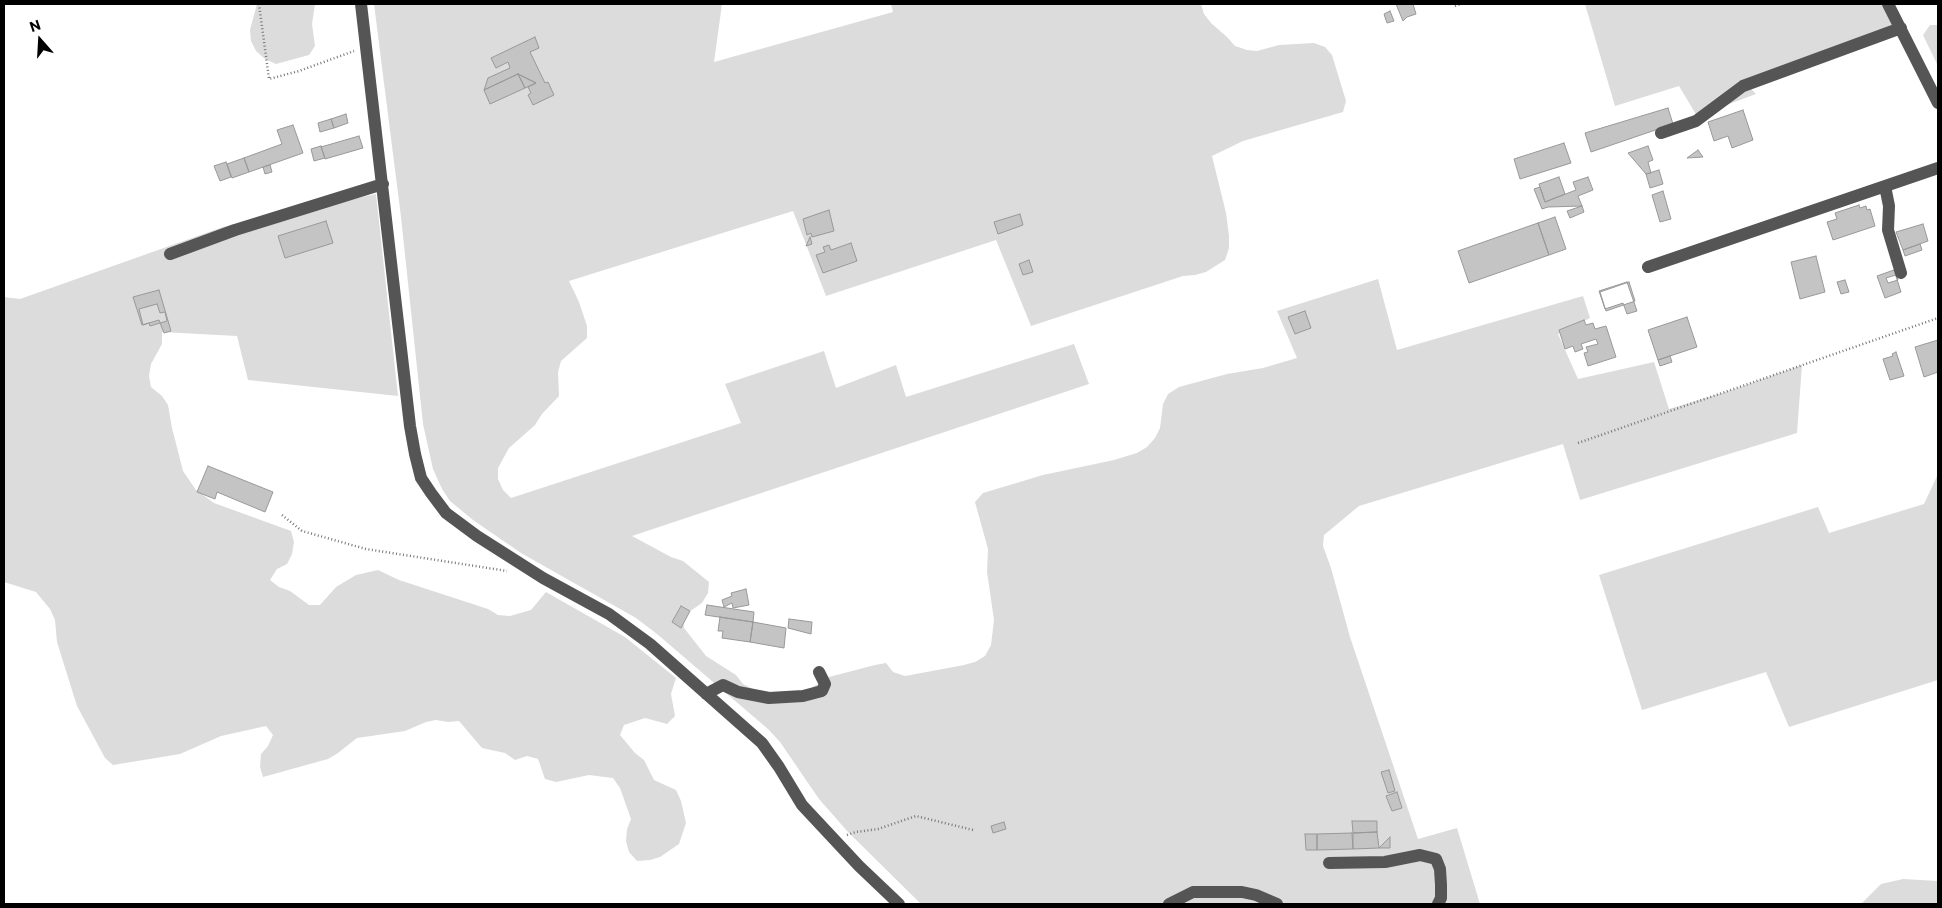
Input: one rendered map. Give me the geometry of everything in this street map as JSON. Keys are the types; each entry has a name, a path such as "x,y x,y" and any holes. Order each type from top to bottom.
{"street":[{"path":"361,4 410,426 421,478 430,493 446,512 477,536 543,578 609,614 632,630 762,743 802,805 834,840 899,904"},
{"path":"1888,4 1938,103"},
{"path":"1661,133 1696,121 1743,86 1901,28"},
{"path":"1648,267 1938,168"},
{"path":"170,254 235,230 383,184"},
{"path":"1885,186 1889,206 1888,230 1902,273"},
{"path":"706,694 723,685 738,692 769,698 803,696 822,691 825,684 819,672"},
{"path":"1329,863 1386,862 1420,855 1436,860 1440,869 1441,885 1441,898 1438,904"},
{"path":"1170,904 1193,892 1242,892 1256,895 1277,904"}],"path":[{"path":"259,4 269,79 300,72 366,46"},
{"path":"1455,6 1460,4"},
{"path":"1578,443 1938,318"},
{"path":"282,515 302,532 366,549 515,573"},
{"path":"834,840 856,832 878,829 916,816 973,830"}],"shaded area":[{"path":"257,4 315,4 312,24 315,46 309,55 276,64 265,59 256,51 251,41 250,30"},
{"path":"374,4 722,4 714,62 893,12 891,4 1201,4 1204,14 1211,23 1235,46 1257,51 1279,45 1314,43 1325,47 1332,55 1346,101 1343,112 1243,141 1212,156 1226,213 1229,236 1229,248 1225,260 1206,272 1183,276 1031,326 996,240 826,296 793,211 569,281 587,326 587,338 561,361 558,372 559,396 542,414 535,425 509,448 498,468 498,479 503,490 511,498 741,423 725,384 824,351 836,388 896,365 906,397 1074,344 1089,384 632,536 671,557 683,561 709,582 708,593 702,603 683,616 684,628 706,656 736,675 743,684 763,694 808,690 829,677 886,663 893,672 905,676 964,665 975,662 985,656 991,645 994,620 987,572 988,549 975,502 983,493 1043,475 1114,460 1137,453 1147,447 1155,438 1160,428 1163,404 1168,394 1179,387 1227,374 1263,368 1297,358 1277,311 1378,279 1397,350 1583,296 1590,318 1558,334 1578,379 1654,362 1669,409 1732,390 1802,365 1797,433 1580,500 1563,444 1359,506 1324,535 1323,546 1350,637 1418,839 1457,828 1480,904 921,904 848,832 819,799 780,742 768,729 636,618 521,553 473,520 450,501 442,489 433,469 423,424 401,217"},
{"path":"1585,4 1884,4 1895,26 1744,81 1756,94 1697,116 1679,86 1615,106"},
{"path":"1930,25 1938,25 1938,66 1923,35"},
{"path":"376,194 398,396 248,380 237,336 162,332 162,344 151,364 149,376 151,387 162,396 168,405 183,471 196,490 214,503 291,531 294,542 292,554 287,564 277,569 270,580 279,587 290,591 309,605 320,605 336,587 356,575 378,570 399,580 488,609 498,615 510,616 531,610 546,592 625,637 676,678 671,694 675,716 667,724 645,718 624,725 620,735 635,753 644,760 654,780 676,790 681,801 686,823 679,844 660,857 637,861 629,852 626,841 627,829 631,819 620,788 613,778 589,775 556,782 545,779 538,759 527,756 515,760 505,753 482,748 459,721 436,720 405,731 357,738 328,759 263,777 260,767 261,754 268,746 273,735 266,726 221,736 180,754 113,765 105,758 77,706 57,642 55,620 50,609 36,592 4,582 4,297 20,299 223,227"},
{"path":"1938,474 1938,680 1789,727 1766,672 1642,710 1599,575 1818,507 1829,533 1924,504"},
{"path":"1903,879 1938,881 1938,904 1861,904 1881,884"}],"building":[{"path":"1396,4 1413,4 1416,14 1407,17 1403,21"},
{"path":"1390,11 1394,21 1387,23 1384,14"},
{"path":"535,37 539,48 530,52 545,83 548,82 554,95 533,105 528,95 531,93 528,87 536,83 518,74 484,90 488,78 510,68 508,62 496,68 491,58"},
{"path":"518,74 525,88 490,104 484,90"},
{"path":"518,74 536,83 525,88"},
{"path":"1668,108 1673,124 1591,152 1585,133"},
{"path":"1743,110 1753,140 1732,148 1728,136 1714,141 1708,122"},
{"path":"346,114 348,123 334,128 331,119"},
{"path":"331,119 334,128 320,132 318,123"},
{"path":"293,125 303,153 249,172 244,158 282,144 277,130"},
{"path":"359,136 363,148 325,159 321,147"},
{"path":"1564,143 1571,163 1520,179 1514,159"},
{"path":"321,146 325,158 314,161 311,149"},
{"path":"1648,146 1653,160 1648,162 1651,173 1646,174 1628,153"},
{"path":"1698,150 1703,157 1687,158"},
{"path":"244,158 249,172 232,178 227,164"},
{"path":"226,162 231,177 220,181 214,166"},
{"path":"270,165 272,172 265,174 263,167"},
{"path":"1659,170 1663,184 1650,188 1646,174"},
{"path":"1559,177 1565,194 1545,202 1539,184"},
{"path":"1588,177 1593,190 1578,196 1582,206 1548,207 1542,209 1534,189 1540,187 1545,202 1576,190 1573,182"},
{"path":"1663,191 1671,219 1660,222 1652,195"},
{"path":"1859,205 1860,208 1866,206 1867,210 1870,209 1875,226 1833,240 1827,222 1837,219 1835,213"},
{"path":"1582,206 1584,212 1570,218 1567,211"},
{"path":"829,210 834,231 812,237 811,233 807,235 803,219"},
{"path":"1020,214 1023,225 998,234 994,222"},
{"path":"1555,217 1566,249 1549,255 1538,223"},
{"path":"326,221 333,243 285,258 278,236"},
{"path":"1538,223 1549,255 1469,283 1458,251"},
{"path":"1923,224 1928,241 1903,250 1896,232"},
{"path":"810,237 812,244 806,246"},
{"path":"851,243 857,261 823,273 816,255 825,252 823,247 829,245 831,250"},
{"path":"1920,244 1922,250 1905,256 1903,250"},
{"path":"1816,256 1825,292 1800,299 1791,262"},
{"path":"1029,260 1033,272 1023,275 1019,264"},
{"path":"1894,270 1901,292 1885,298 1877,276"},
{"path":"1896,275 1898,280 1888,283 1886,278"},
{"path":"1845,280 1849,292 1841,294 1837,282"},
{"path":"1627,282 1637,311 1627,314 1623,303 1605,309 1599,291"},
{"path":"1629,282 1635,301 1606,311 1600,292"},
{"path":"159,290 171,331 164,333 159,320 142,325 133,297"},
{"path":"157,304 160,313 165,312 167,321 150,326 149,323 143,325 139,309"},
{"path":"1305,311 1311,328 1295,334 1288,317"},
{"path":"1687,317 1697,347 1658,360 1648,330"},
{"path":"1584,320 1586,325 1593,323 1595,329 1606,326 1616,357 1588,366 1584,353 1588,352 1586,347 1598,344 1596,339 1581,344 1583,349 1575,352 1573,346 1565,349 1559,330"},
{"path":"1938,340 1938,372 1924,377 1915,347"},
{"path":"1896,352 1904,376 1890,380 1883,359 1893,356 1892,354"},
{"path":"1670,356 1672,362 1660,366 1658,360"},
{"path":"208,466 273,492 265,512 217,492 215,499 197,492"},
{"path":"746,589 749,605 733,608 732,603 724,607 722,600 732,596 731,593"},
{"path":"707,605 754,612 753,622 705,615"},
{"path":"681,606 690,611 681,628 672,622"},
{"path":"720,617 753,622 750,642 722,638 723,631 718,631"},
{"path":"789,619 812,622 811,634 788,628"},
{"path":"753,622 786,628 784,648 750,642"},
{"path":"1389,770 1395,791 1388,793 1381,772"},
{"path":"1397,792 1402,808 1392,811 1386,796"},
{"path":"1352,821 1377,821 1377,832 1353,833"},
{"path":"1004,822 1006,829 993,833 991,826"},
{"path":"1377,832 1379,848 1353,849 1353,833"},
{"path":"1352,833 1353,849 1317,850 1317,834"},
{"path":"1305,834 1317,834 1317,850 1306,850"},
{"path":"1390,837 1390,848 1379,848"}]}
